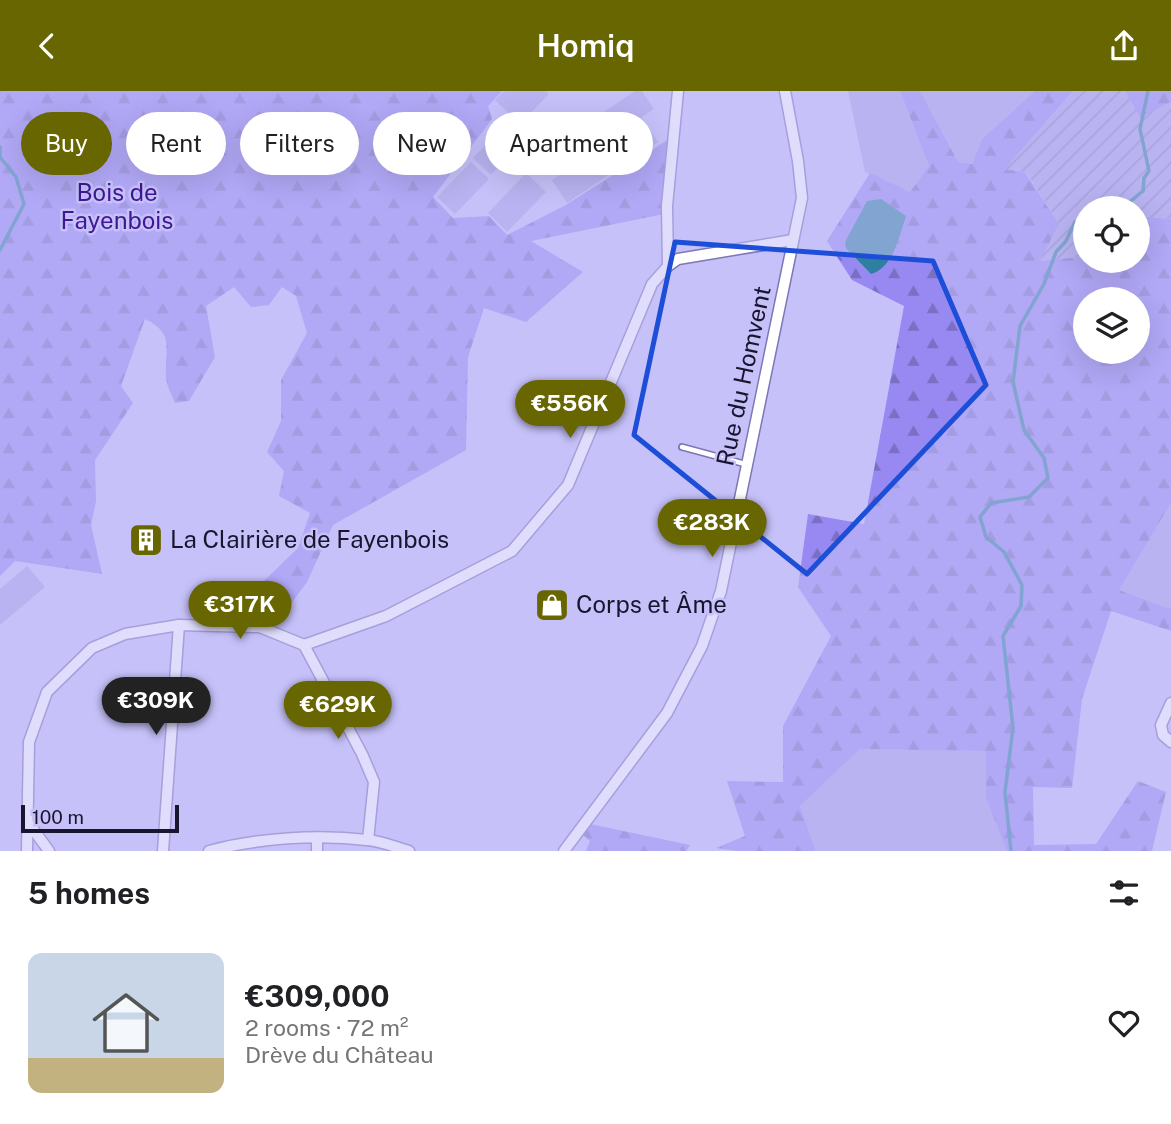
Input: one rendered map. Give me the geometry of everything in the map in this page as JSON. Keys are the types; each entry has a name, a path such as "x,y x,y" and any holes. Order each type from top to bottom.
{"street":[{"path":"668,266 667,206 678,91"},
{"name":"Rue du Homvent","path":"564,851 667,713 702,646 721,591 802,198 785,91"},
{"path":"304,645 386,616 512,551 568,485 652,284 668,266 678,259 793,240"},
{"path":"163,851 179,625"},
{"path":"27,851 30,825 29,743 47,692 92,648 125,633 179,625 260,627 304,645 374,782 368,840"},
{"path":"1171,703 1161,725 1163,735 1171,742"},
{"path":"30,825 49,851"},
{"path":"317,839 317,851"},
{"path":"209,851 282,840 317,839 368,840 409,851"}],"lane":[{"path":"682,447 747,464"}],"highlighted area":[{"path":"675,242 933,261 986,385 807,574 634,435"}],"shaded area":[{"path":"504,91 546,91 549,94 532,112 508,112 495,100"},
{"path":"635,91 642,91 654,109 650,112 604,112"},
{"path":"848,91 900,91 929,166 910,192 865,172"},
{"path":"920,91 1035,91 982,139 972,164 958,162"},
{"path":"1073,91 1125,91 1140,117 1171,102 1171,219 1150,217 1150,196 1073,196 1073,257 1040,261 1059,224 1026,172 1005,169"},
{"path":"485,146 485,169 473,158"},
{"path":"471,162 489,179 455,214 437,197 458,175 471,175"},
{"path":"524,175 528,175 546,192 507,232 488,213"},
{"path":"560,175 608,175 567,203 552,180"},
{"path":"1171,503 1171,609 1119,590"},
{"path":"27,566 45,587 0,625 0,589"},
{"path":"860,749 986,751 986,798 1007,851 816,851 800,806"}],"green space":[{"name":"Bois de Fayenbois","path":"0,91 502,91 488,106 490,112 485,112 485,128 471,147 471,112 373,112 373,175 450,175 433,197 453,218 489,216 507,235 566,205 613,175 653,175 653,149 672,137 664,214 531,241 583,272 526,322 484,308 468,357 466,450 333,525 307,582 276,624 228,616 298,548 310,513 279,496 284,471 267,452 281,421 281,380 307,333 296,296 282,287 269,305 251,307 234,287 206,306 215,357 189,401 175,403 166,379 165,337 161,330 145,319 121,386 133,403 95,460 96,501 91,525 102,574 15,561 0,576"},
{"path":"900,91 920,91 958,162 972,164 982,139 1035,91 1073,91 1005,169 1025,172 1059,224 1041,261 1073,257 1073,273 1150,273 1150,217 1171,219 1171,503 1119,590 1171,609 1171,631 1111,611 1082,699 1072,788 1033,787 1034,845 1096,844 1138,781 1166,792 1152,851 1007,851 986,798 986,751 860,749 800,806 816,851 737,851 716,848 745,836 727,781 783,782 783,726 831,636 798,587 808,514 864,524 904,306 852,280 827,241 870,173 910,192 929,166"},
{"path":"1125,91 1171,91 1171,102 1140,118"},
{"path":"590,824 690,845 686,851 586,851 590,841 582,834"}],"water":[{"path":"881,199 906,216 890,258 885,265 871,274 846,248 845,242 867,201"}],"waterway":[{"path":"1137,196 1143,191 1144,178 1149,171 1140,129 1148,91"},
{"path":"0,147 0,157 16,177 24,204 0,250"},
{"path":"1011,851 1005,792 1013,728 1003,636 1021,606 1022,585 1004,552 986,537 980,517 991,503 1029,497 1048,478 1044,458 1024,430 1013,382 1020,326 1044,284 1056,252 1066,241 1073,226"}],"place":[{"name":"La Clairière de Fayenbois","path":"146,540"},
{"name":"Corps et Âme","path":"552,605"}]}
